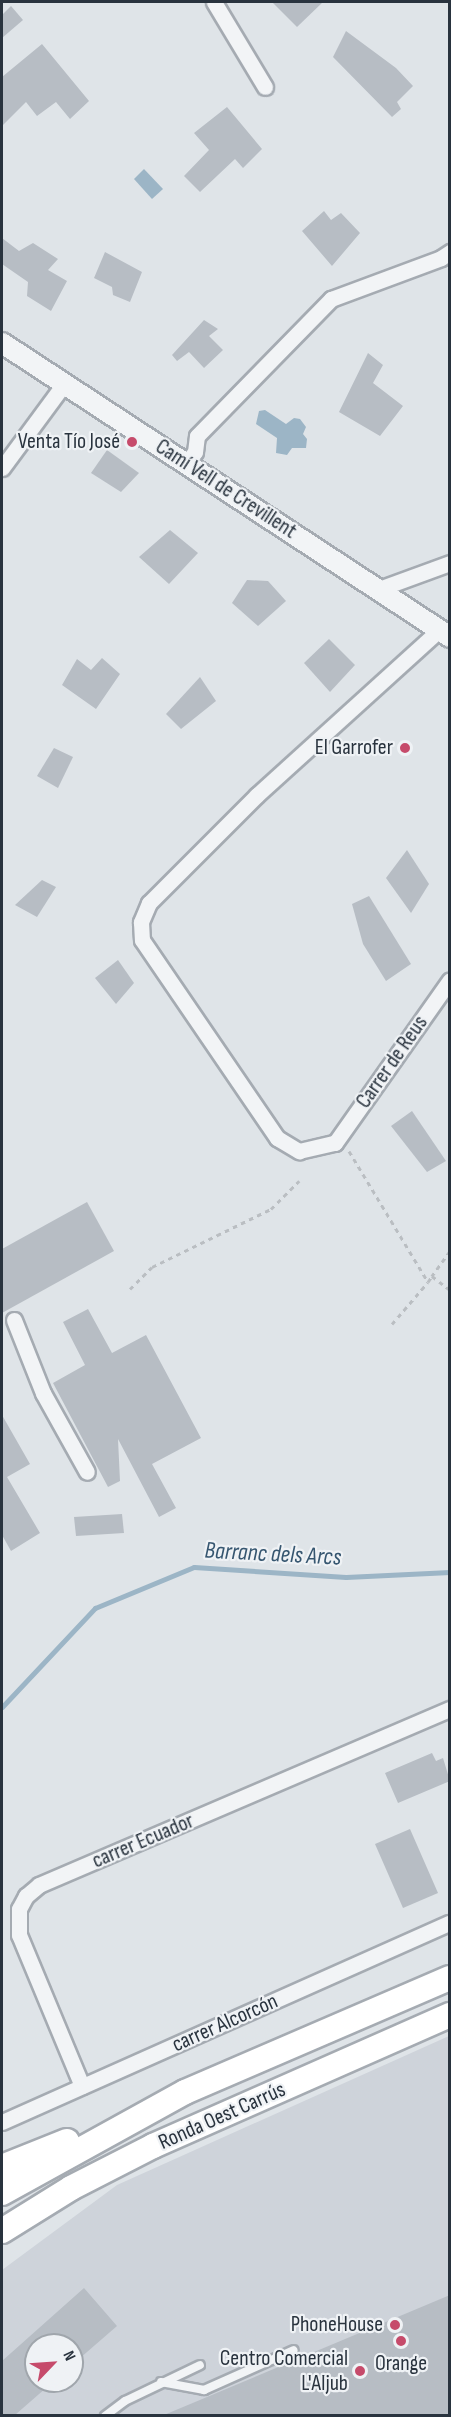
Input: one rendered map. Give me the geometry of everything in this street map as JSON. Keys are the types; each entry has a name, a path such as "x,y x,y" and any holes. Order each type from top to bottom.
{"main road":[{"name":"Ronda Oest Carrús","path":"2,2193 185,2092 450,1978"},
{"name":"Ronda Oest Carrús","path":"2,2231 71,2188 153,2146 450,2015"},
{"path":"2,2167 185,2092"}],"street":[{"path":"214,2 265,87"},
{"path":"186,463 195,452 196,436 331,299 441,258 450,252"},
{"name":"Camí Vell de Crevillent","path":"2,343 379,589 444,634"},
{"path":"2,468 64,384"},
{"path":"379,589 450,563"},
{"path":"342,1146 299,1151 276,1138 142,940 141,922 149,903 257,795 444,634"},
{"name":"Carrer de Reus","path":"342,1146 450,980"},
{"path":"14,1320 43,1393 87,1472"},
{"name":"carrer Ecuador","path":"82,2086 19,1935 19,1909 26,1896 39,1885 450,1709"},
{"name":"carrer Alcorcón","path":"2,2122 450,1923"}],"lane":[{"path":"161,2382 204,2390 294,2350"},
{"path":"105,2415 161,2382 200,2366"}],"path":[{"path":"342,1146 428,1282"},
{"path":"130,1289 152,1267 272,1209 299,1181"},
{"path":"392,1324 428,1282 450,1251"},
{"path":"432,1276 450,1290"}],"shaded area":[{"name":"Centro Comercial L'Aljub","path":"449,2036 449,2415 2,2415 2,2270 117,2185"}],"water":[{"path":"144,169 163,189 152,199 134,179"},
{"path":"265,410 286,424 294,418 300,419 306,427 303,434 307,439 306,448 292,448 287,455 276,453 277,438 256,424 259,411"}],"building":[{"path":"272,2 323,2 297,27"},
{"path":"11,6 23,20 2,38 2,15"},
{"path":"346,31 396,68 413,86 397,102 401,109 392,117 333,57"},
{"path":"42,44 89,101 70,119 56,102 37,116 26,102 2,126 2,77"},
{"path":"227,107 262,149 243,168 235,159 200,192 184,176 209,150 194,133"},
{"path":"324,211 331,220 341,213 360,233 332,266 302,231"},
{"path":"2,238 19,251 33,243 58,259 48,270 67,281 51,311 27,296 28,282 2,264"},
{"path":"105,252 142,272 130,302 113,295 112,287 94,278"},
{"path":"204,320 218,329 209,336 223,350 204,368 189,352 177,361 172,355"},
{"path":"368,353 383,365 373,383 403,406 380,436 339,412"},
{"path":"107,450 139,473 121,492 91,473"},
{"path":"170,530 198,553 169,584 139,557"},
{"path":"247,580 268,581 286,601 258,626 232,603"},
{"path":"329,639 355,665 330,692 304,663"},
{"path":"102,658 120,674 96,709 62,685 77,659 91,670"},
{"path":"200,677 216,701 181,729 166,714"},
{"path":"54,748 73,757 58,788 37,776"},
{"path":"407,850 429,884 411,913 386,878"},
{"path":"42,880 56,887 37,917 15,905"},
{"path":"369,896 411,964 386,981 363,944 352,904"},
{"path":"118,960 134,983 116,1004 95,978"},
{"path":"412,1111 446,1161 427,1172 391,1126"},
{"path":"87,1202 114,1251 2,1313 2,1249"},
{"path":"88,1309 112,1353 146,1335 201,1438 152,1464 176,1508 159,1517 118,1439 120,1481 108,1487 53,1383 85,1365 63,1322"},
{"path":"2,1415 30,1464 7,1477 40,1533 11,1551 2,1535"},
{"path":"122,1514 124,1533 76,1536 74,1517"},
{"path":"432,1753 436,1761 443,1758 450,1781 398,1803 385,1773"},
{"path":"410,1829 438,1893 403,1908 375,1844"},
{"path":"84,2288 117,2326 84,2355 84,2333 33,2333"},
{"name":"Centro Comercial L'Aljub","path":"450,2295 450,2415 164,2415"},
{"path":"24,2341 24,2393 40,2393 15,2415 2,2415 2,2361"}],"waterway":[{"name":"Barranc dels Arcs","path":"2,1707 95,1608 194,1567 346,1577 450,1572"}],"place":[{"name":"Venta Tío José","path":"132,442"},
{"name":"El Garrofer","path":"405,748"},
{"name":"PhoneHouse","path":"395,2325"},
{"name":"Orange","path":"401,2341"},
{"name":"Centro Comercial L'Aljub","path":"360,2371"}]}
